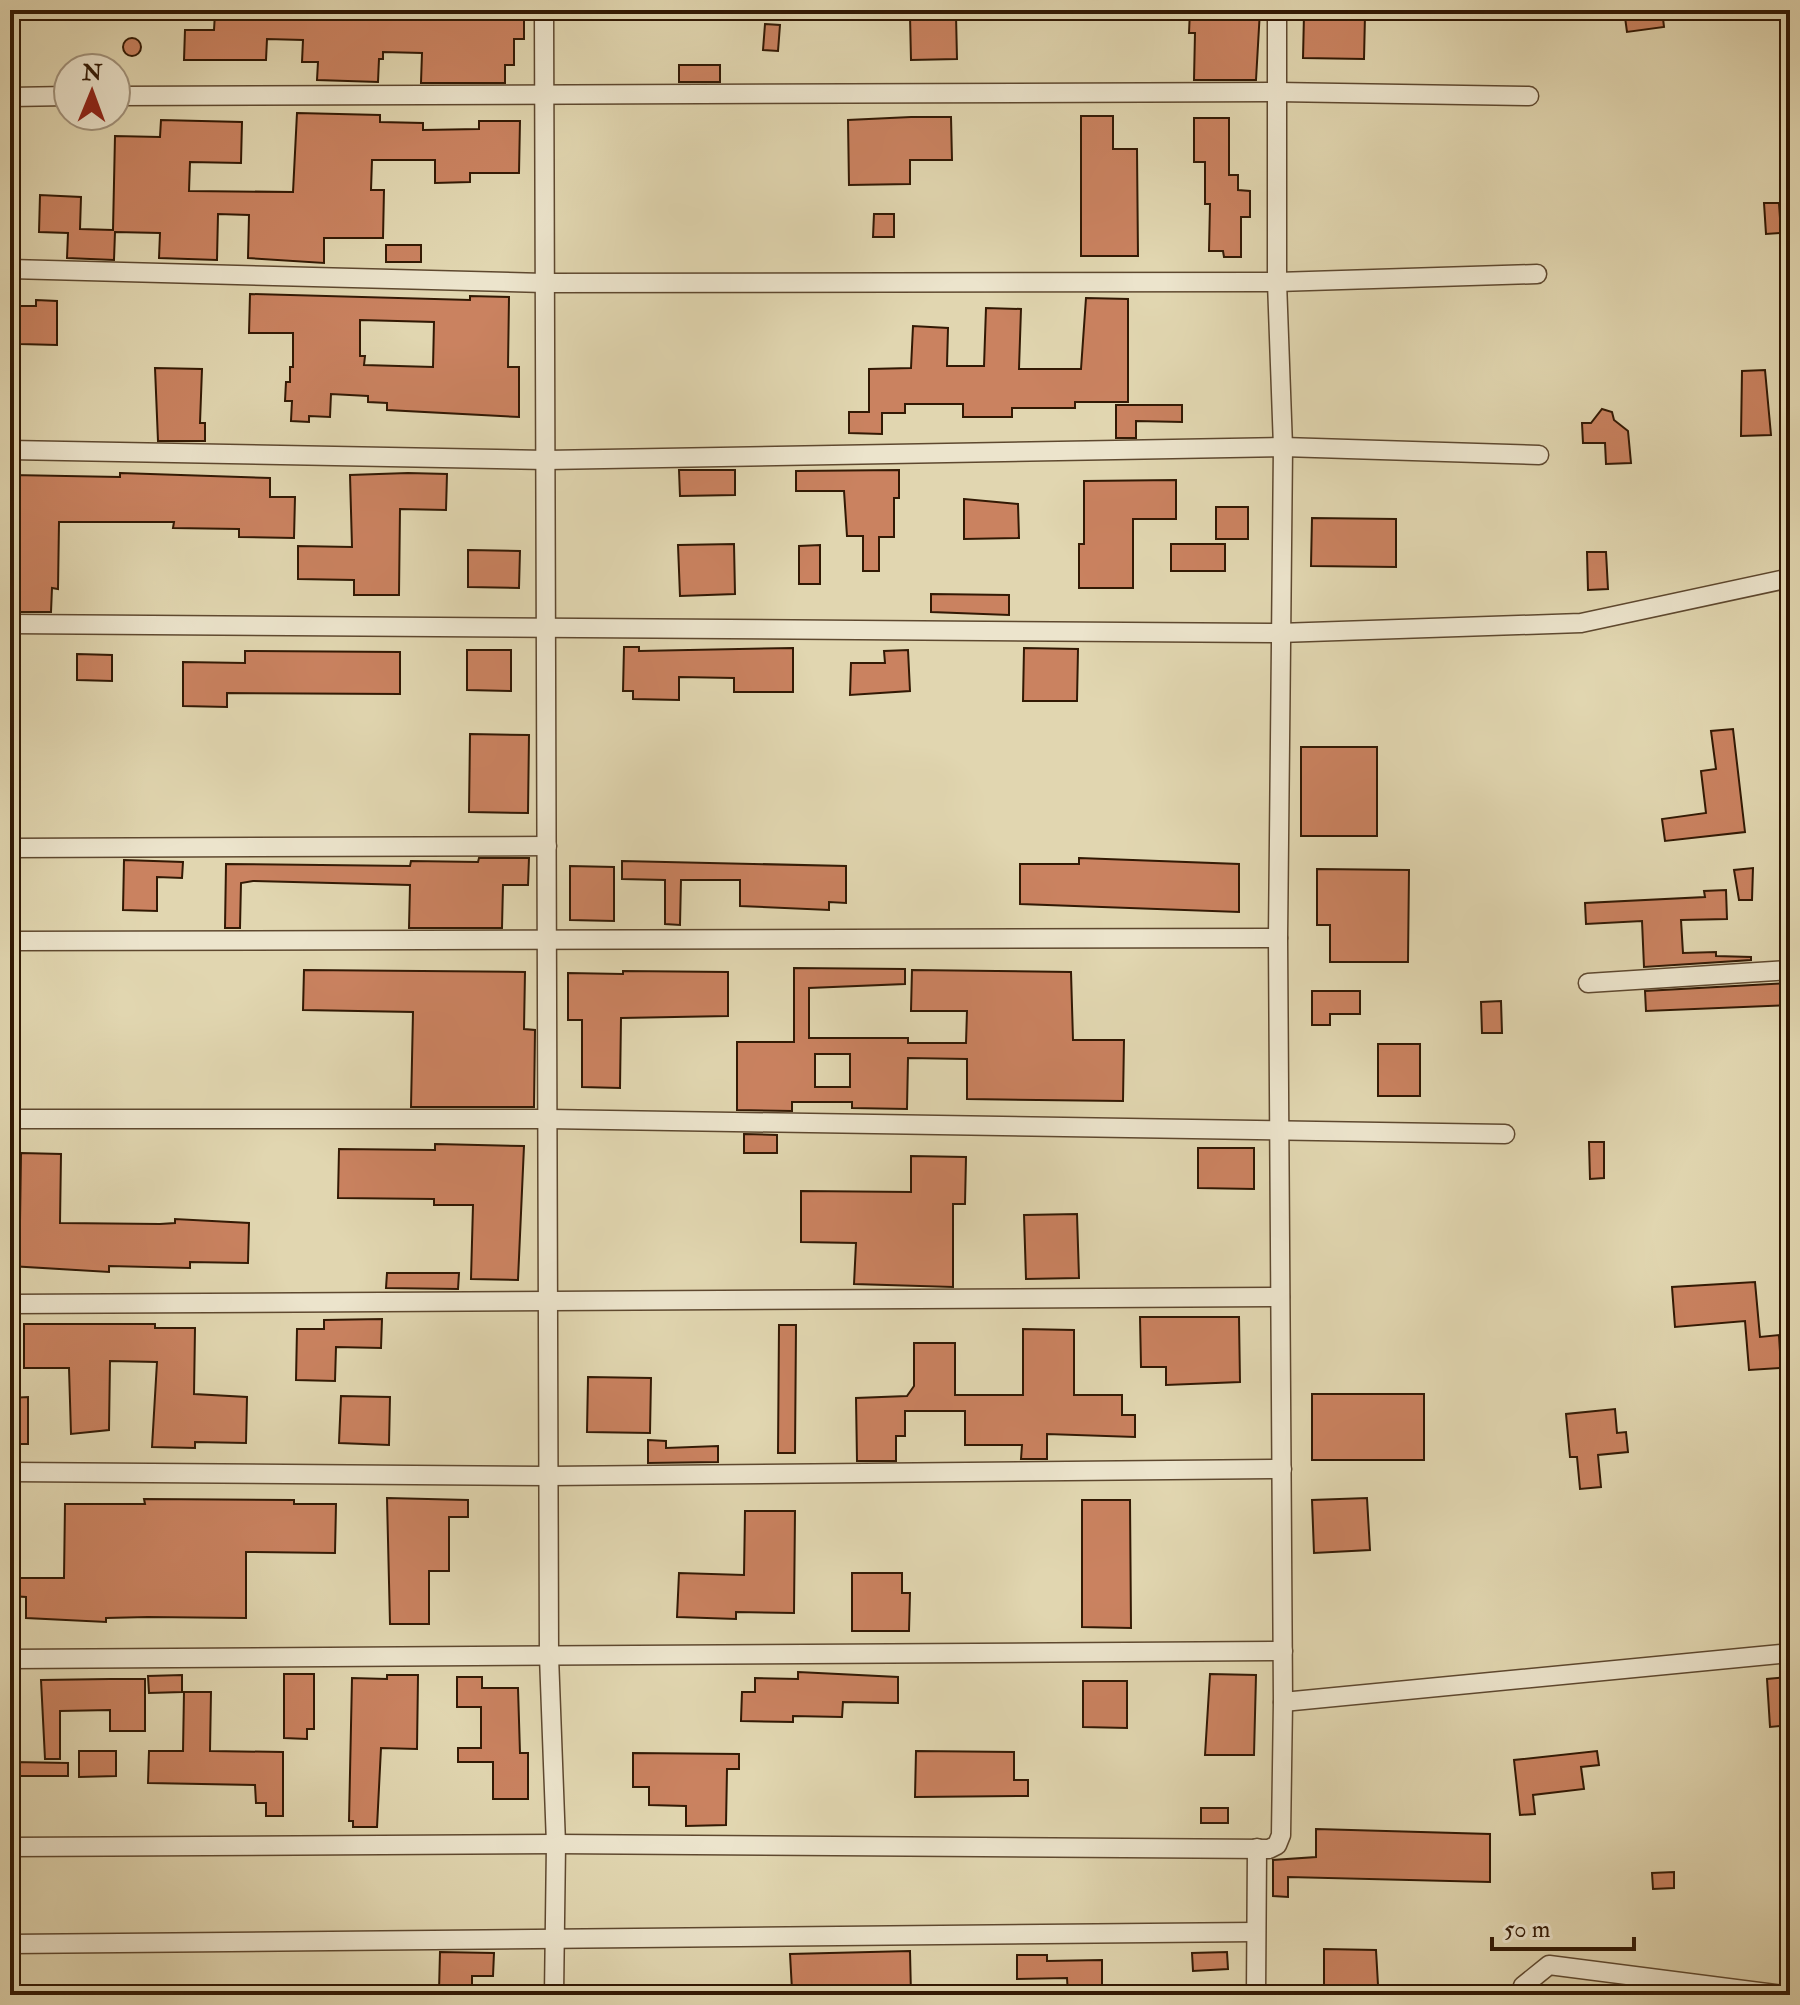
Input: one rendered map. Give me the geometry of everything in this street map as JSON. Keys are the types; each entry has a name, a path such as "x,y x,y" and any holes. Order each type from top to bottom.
{"street":[{"path":"544,10 548,1476 549,1656 556,1844 554,1995"},
{"path":"10,1847 556,1844 1269,1849 1277,1845 1281,1835 1283,1702 1278,938 1283,447 1277,282 1277,10"},
{"path":"132,96 1277,92 1529,96"},
{"path":"10,97 52,96"},
{"path":"10,269 544,283 1277,282 1537,274"},
{"path":"10,450 546,460 1283,447 1539,455"},
{"path":"10,624 1279,633 1581,623 1790,578"},
{"path":"10,848 547,846"},
{"path":"10,941 1278,938"},
{"path":"1588,983 1790,970"},
{"path":"10,1119 548,1119 1505,1134"},
{"path":"10,1304 1280,1297"},
{"path":"10,1472 548,1476 1282,1469"},
{"path":"10,1659 1283,1651"},
{"path":"1283,1702 1790,1653"},
{"path":"1256,1995 1257,1848"},
{"path":"10,1944 1255,1932"},
{"path":"1520,1995 1523,1986 1549,1965 1783,1995"}],"building":[{"path":"1190,10 1260,10 1256,80 1194,80 1195,33 1189,33"},
{"path":"1624,10 1662,10 1664,27 1627,32"},
{"path":"215,13 321,19 321,13 524,15 524,39 514,39 514,65 505,65 505,83 421,83 422,53 383,52 383,59 379,59 378,82 317,80 318,62 302,62 303,40 267,39 266,60 184,60 185,30 214,30"},
{"path":"1304,14 1365,15 1364,59 1303,58"},
{"path":"956,15 957,59 911,60 910,16"},
{"path":"765,24 780,25 778,51 763,50"},
{"path":"132,38 140,44 138,53 132,56 132,52 125,52 123,47"},
{"path":"679,65 720,65 720,82 679,82"},
{"path":"297,113 380,115 380,122 423,123 423,130 479,129 479,121 520,121 519,173 470,173 470,182 435,183 435,160 372,160 371,190 384,190 383,238 324,238 324,263 248,258 249,215 218,214 217,260 159,258 160,233 115,232 114,260 67,258 68,233 39,232 40,195 81,197 80,229 113,230 115,136 160,137 161,120 242,122 241,163 190,162 189,191 293,192"},
{"path":"1081,116 1113,116 1113,149 1137,149 1138,256 1081,256"},
{"path":"951,117 952,160 910,160 910,184 849,185 848,120"},
{"path":"1194,118 1229,118 1229,175 1238,175 1238,190 1250,191 1250,217 1241,217 1241,257 1224,257 1223,251 1209,251 1210,204 1205,204 1205,162 1194,162"},
{"path":"1764,203 1779,203 1781,233 1766,234"},
{"path":"874,214 894,214 894,237 873,237"},
{"path":"386,245 421,245 421,262 386,262"},
{"path":"250,294 470,300 470,296 509,297 508,367 519,367 519,417 387,410 387,403 368,402 368,396 331,394 330,417 309,416 309,422 291,421 292,401 285,401 286,382 290,382 290,367 293,367 293,333 249,333","holes":["360,320 434,322 433,367 364,365 365,356 360,356"]},
{"path":"1086,298 1128,299 1128,402 1075,402 1075,408 1012,408 1012,417 963,417 963,404 905,404 905,413 882,413 882,434 849,433 849,412 869,412 869,369 911,368 913,326 948,328 947,366 984,366 986,308 1021,309 1019,369 1081,369"},
{"path":"36,300 57,301 57,345 20,344 20,306 36,306"},
{"path":"155,368 202,369 200,423 205,423 205,441 158,441"},
{"path":"1765,370 1771,435 1741,436 1742,371"},
{"path":"1116,405 1182,405 1182,422 1136,421 1136,438 1116,438"},
{"path":"1602,409 1612,412 1614,420 1628,431 1631,463 1606,464 1605,443 1583,443 1582,423 1591,423"},
{"path":"679,470 735,470 735,495 680,496"},
{"path":"899,470 899,498 894,498 894,537 879,537 879,571 863,571 863,536 847,536 844,491 796,491 796,471"},
{"path":"120,473 270,478 270,497 295,497 294,538 239,537 239,529 173,528 174,522 59,522 58,589 52,588 51,612 10,612 12,475 120,477"},
{"path":"447,474 446,510 400,509 399,595 354,595 354,580 298,579 298,546 352,547 350,475"},
{"path":"1176,480 1176,519 1133,519 1133,588 1079,588 1079,544 1084,544 1084,481"},
{"path":"964,499 1018,504 1019,538 964,539"},
{"path":"1216,507 1248,507 1248,539 1216,539"},
{"path":"1312,518 1396,519 1396,567 1311,566"},
{"path":"734,544 735,594 680,596 678,545"},
{"path":"1171,544 1225,544 1225,571 1171,571"},
{"path":"820,545 820,584 799,584 799,546"},
{"path":"468,550 520,551 519,588 468,587"},
{"path":"1587,552 1606,552 1608,589 1588,590"},
{"path":"931,594 1009,595 1009,615 931,612"},
{"path":"624,647 639,647 639,651 793,648 793,692 734,692 734,678 679,677 679,700 633,699 633,691 623,691"},
{"path":"1024,648 1078,649 1077,701 1023,701"},
{"path":"467,650 511,650 511,691 467,690"},
{"path":"908,650 910,691 850,695 851,663 885,663 884,651"},
{"path":"245,651 400,652 400,694 227,693 227,707 183,706 183,662 245,663"},
{"path":"77,654 112,655 112,681 77,680"},
{"path":"1733,729 1745,832 1665,841 1662,819 1706,813 1701,771 1716,769 1711,731"},
{"path":"470,734 529,735 528,813 469,812"},
{"path":"1301,747 1377,747 1377,836 1301,836"},
{"path":"479,858 529,858 528,885 503,885 502,928 409,928 410,885 253,881 241,883 240,928 225,928 226,864 410,866 411,861 478,862"},
{"path":"1079,858 1239,864 1239,912 1020,904 1020,864 1079,864"},
{"path":"124,860 183,862 182,878 157,877 157,911 123,910"},
{"path":"622,861 846,866 846,903 829,902 829,910 740,906 740,880 681,880 680,925 665,924 665,880 622,879"},
{"path":"570,866 614,867 614,921 570,920"},
{"path":"1753,868 1752,900 1739,900 1734,870"},
{"path":"1317,869 1409,870 1408,962 1330,962 1330,925 1317,925"},
{"path":"1726,890 1727,919 1681,920 1683,953 1716,952 1716,956 1751,957 1751,960 1644,967 1642,921 1586,924 1585,903 1705,897 1704,891"},
{"path":"794,968 905,969 905,984 809,988 809,1038 908,1038 908,1043 966,1043 967,1011 911,1011 912,970 1071,972 1073,1040 1124,1040 1123,1101 967,1099 967,1059 908,1058 907,1109 852,1108 852,1102 792,1102 792,1111 737,1110 737,1042 794,1042","holes":["815,1054 850,1054 850,1087 815,1087"]},
{"path":"304,970 525,972 524,1029 535,1030 534,1107 411,1107 413,1012 303,1010"},
{"path":"623,971 728,972 728,1016 621,1018 620,1088 582,1087 582,1020 568,1020 568,973 623,974"},
{"path":"1790,983 1790,1005 1646,1011 1645,991"},
{"path":"1312,991 1360,991 1360,1014 1330,1014 1330,1025 1312,1025"},
{"path":"1501,1001 1502,1033 1482,1033 1481,1002"},
{"path":"1378,1044 1420,1044 1420,1096 1378,1096"},
{"path":"744,1134 777,1135 777,1153 744,1153"},
{"path":"1589,1142 1604,1142 1604,1178 1590,1179"},
{"path":"435,1144 524,1146 518,1280 471,1279 473,1205 434,1205 434,1199 338,1198 339,1149 435,1150"},
{"path":"1198,1148 1254,1148 1254,1189 1198,1188"},
{"path":"21,1153 61,1154 60,1223 160,1224 175,1223 175,1219 249,1223 248,1263 190,1262 190,1268 109,1266 109,1272 10,1266 10,1221 20,1221"},
{"path":"911,1156 966,1157 965,1204 953,1204 953,1287 854,1284 856,1243 801,1242 801,1191 911,1192"},
{"path":"1077,1214 1079,1278 1026,1279 1024,1215"},
{"path":"387,1273 459,1273 458,1289 386,1288"},
{"path":"1755,1282 1760,1337 1779,1335 1781,1368 1749,1370 1745,1321 1675,1327 1672,1287"},
{"path":"1140,1317 1239,1317 1240,1382 1166,1385 1166,1367 1141,1367"},
{"path":"382,1319 381,1348 336,1347 335,1381 296,1380 297,1329 324,1329 324,1320"},
{"path":"24,1324 155,1324 155,1328 195,1328 194,1394 247,1397 246,1443 195,1442 195,1448 152,1447 157,1362 110,1361 109,1430 71,1434 69,1368 24,1368"},
{"path":"779,1325 796,1325 795,1453 778,1453"},
{"path":"1023,1329 1074,1330 1074,1395 1122,1395 1122,1415 1135,1415 1135,1437 1047,1434 1047,1459 1021,1459 1022,1445 965,1445 965,1411 905,1411 905,1436 896,1436 896,1461 857,1461 856,1398 907,1396 914,1386 914,1343 955,1343 955,1395 1023,1395"},
{"path":"588,1377 651,1378 650,1433 587,1432"},
{"path":"1312,1394 1424,1394 1424,1460 1312,1460"},
{"path":"341,1396 390,1397 389,1445 339,1443"},
{"path":"28,1397 28,1444 10,1444 10,1398"},
{"path":"1615,1409 1617,1433 1626,1432 1628,1452 1598,1455 1601,1487 1580,1489 1577,1457 1570,1457 1566,1414"},
{"path":"648,1440 666,1441 666,1448 718,1446 718,1462 648,1463"},
{"path":"387,1498 468,1500 468,1517 449,1517 449,1571 429,1571 429,1624 390,1624"},
{"path":"1367,1498 1370,1550 1314,1553 1312,1500"},
{"path":"144,1499 294,1500 294,1504 336,1504 335,1553 246,1552 246,1618 106,1618 106,1622 26,1618 26,1597 10,1596 10,1578 64,1578 65,1504 145,1504"},
{"path":"1082,1500 1130,1500 1131,1628 1082,1627"},
{"path":"745,1511 795,1511 794,1613 736,1612 736,1619 677,1617 679,1573 744,1575"},
{"path":"852,1573 902,1573 902,1593 910,1593 909,1631 852,1631"},
{"path":"798,1672 898,1677 898,1703 843,1702 842,1717 793,1716 793,1722 741,1721 742,1692 755,1692 755,1678 798,1679"},
{"path":"284,1674 314,1674 314,1729 307,1729 307,1739 284,1738"},
{"path":"1210,1674 1256,1675 1254,1755 1205,1755"},
{"path":"182,1675 182,1692 149,1693 148,1676"},
{"path":"387,1675 418,1675 417,1749 381,1748 377,1827 353,1827 353,1821 349,1821 352,1678 387,1679"},
{"path":"457,1677 482,1677 482,1688 518,1688 520,1753 528,1753 528,1799 493,1799 493,1762 458,1762 458,1748 481,1748 481,1707 457,1707"},
{"path":"1790,1677 1790,1725 1770,1727 1767,1679"},
{"path":"145,1679 145,1731 110,1731 110,1710 60,1711 60,1759 45,1759 41,1680"},
{"path":"1083,1681 1127,1681 1127,1728 1083,1727"},
{"path":"184,1692 211,1692 210,1751 283,1752 283,1816 266,1816 266,1803 256,1803 255,1785 148,1783 149,1751 183,1751"},
{"path":"79,1751 116,1751 116,1776 79,1777"},
{"path":"916,1751 1014,1752 1014,1780 1028,1780 1028,1796 915,1797"},
{"path":"1597,1751 1599,1765 1581,1767 1584,1789 1533,1795 1535,1814 1520,1815 1514,1760"},
{"path":"633,1753 739,1754 739,1769 727,1769 726,1825 686,1826 686,1806 649,1805 649,1787 633,1787"},
{"path":"13,1762 68,1763 68,1776 13,1776"},
{"path":"1201,1808 1228,1808 1228,1823 1201,1823"},
{"path":"1316,1829 1490,1834 1490,1882 1288,1877 1288,1897 1273,1896 1273,1860 1316,1857"},
{"path":"1674,1872 1674,1888 1653,1889 1652,1873"},
{"path":"1324,1949 1376,1950 1378,1985 1324,1986"},
{"path":"910,1951 911,1995 879,1995 879,1989 792,1990 790,1954"},
{"path":"440,1952 494,1953 493,1976 472,1976 472,1992 439,1991"},
{"path":"1227,1952 1228,1969 1193,1971 1192,1953"},
{"path":"1017,1955 1047,1955 1047,1961 1102,1960 1102,1995 1068,1995 1067,1978 1017,1979"}]}
